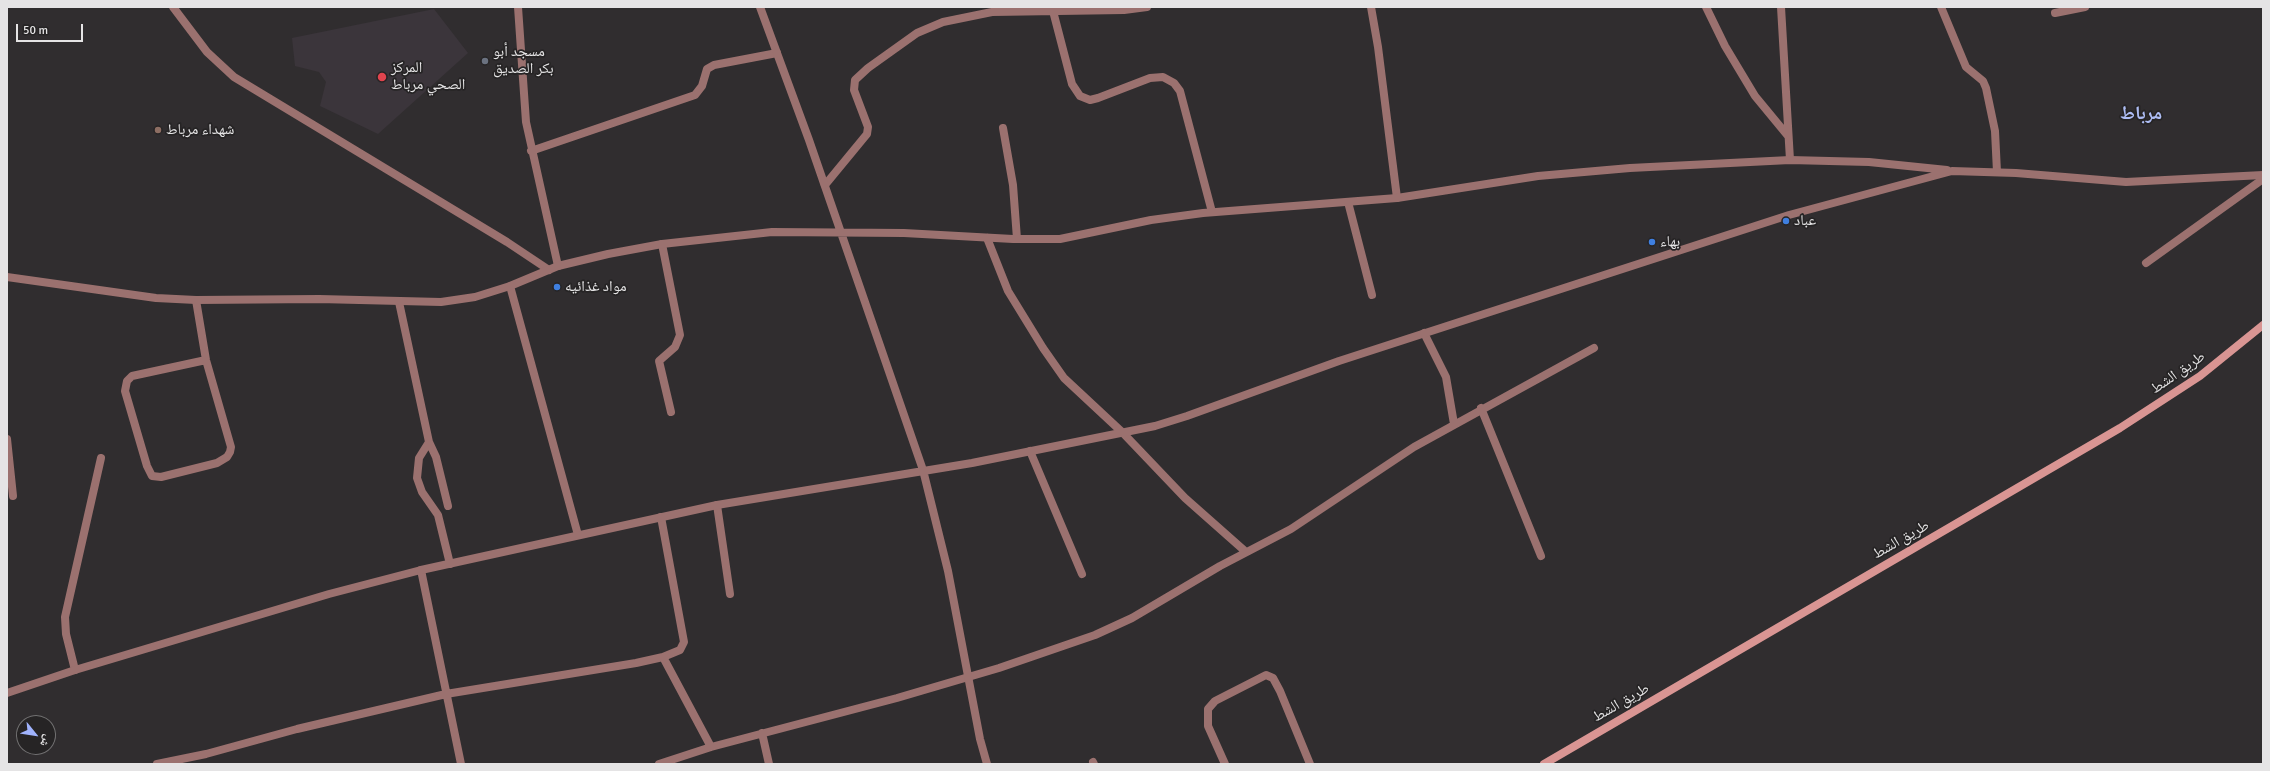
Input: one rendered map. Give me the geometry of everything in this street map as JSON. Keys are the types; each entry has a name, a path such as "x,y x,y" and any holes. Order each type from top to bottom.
{"main road":[{"name":"طريق الشط","path":"1544,764 2136,418 2200,376 2263,325"}],"street":[{"path":"173,7 207,52 234,77 507,242 549,270"},
{"path":"518,7 526,122 531,151 558,266"},
{"path":"760,7 825,185 923,470 948,571 987,764"},
{"path":"825,185 868,134 868,127 854,90 855,80 862,73 917,33 943,22 991,9 1053,11 1124,10 1147,7"},
{"path":"1371,7 1379,54 1398,198"},
{"path":"1706,7 1725,46 1755,96 1788,136"},
{"path":"1781,7 1790,160"},
{"path":"1941,7 1966,67 1983,81 1986,88 1995,131 1997,172"},
{"path":"2055,13 2085,7"},
{"path":"1053,11 1072,84 1080,96 1090,100 1098,98 1150,78 1163,77 1174,83 1180,91 1212,212"},
{"path":"531,151 695,95 702,86 704,74 707,69 714,65 777,53"},
{"path":"1003,128 1013,185 1017,239"},
{"path":"7,277 122,294 196,300 319,299 441,302 474,297 510,286 558,266 662,244 772,232 841,232 1017,239 1060,238 1151,220 1212,212 1398,198 1546,176 1710,162 1790,160 1884,163 1952,171 1997,172 2126,182 2263,174"},
{"path":"7,693 75,670 329,594 421,570 716,505 1030,451 1123,433 1188,416 1338,361 1802,211 1952,171"},
{"path":"2146,263 2263,179"},
{"path":"1348,202 1372,295"},
{"path":"987,238 1008,291 1057,369 1073,388 1123,433 1185,498 1246,552"},
{"path":"662,244 680,335 675,347 659,361 671,412"},
{"path":"510,286 578,535"},
{"path":"196,300 206,360 230,447 230,452 227,457 217,463 161,477 152,476 147,466 125,391 127,381 132,376 206,360"},
{"path":"399,302 429,442 436,457 448,506"},
{"path":"1424,333 1446,377 1454,424"},
{"path":"659,764 711,747 896,698 1007,666 1095,635 1174,595 1246,552 1291,529 1387,463 1482,408 1594,348"},
{"path":"1482,408 1540,556"},
{"path":"7,439 13,496"},
{"path":"429,442 419,458 417,478 422,492 438,515 450,564"},
{"path":"1030,451 1082,574"},
{"path":"75,670 66,634 65,617 101,458"},
{"path":"716,505 730,594"},
{"path":"157,764 206,754 297,730 446,694 636,663 663,657 680,650 684,642 661,517"},
{"path":"421,570 461,764"},
{"path":"663,657 711,747"},
{"path":"1225,764 1208,726 1208,709 1215,701 1266,675 1273,678 1280,691 1310,764"},
{"path":"762,734 769,764"}],"shaded area":[{"name":"المركز الصحي مرباط","path":"434,9 468,53 378,134 320,106 326,82 319,72 295,66 292,38"}],"place":[{"name":"مسجد أبو بكر الصديق","path":"485,61"},
{"name":"المركز الصحي مرباط","path":"382,77"},
{"name":"شهداء مرباط","path":"158,130"},
{"name":"عباد","path":"1786,221"},
{"name":"بهاء","path":"1652,242"},
{"name":"مواد غذائيه","path":"557,287"}],"district":[{"name":"مرباط","path":"2141,114"}]}
